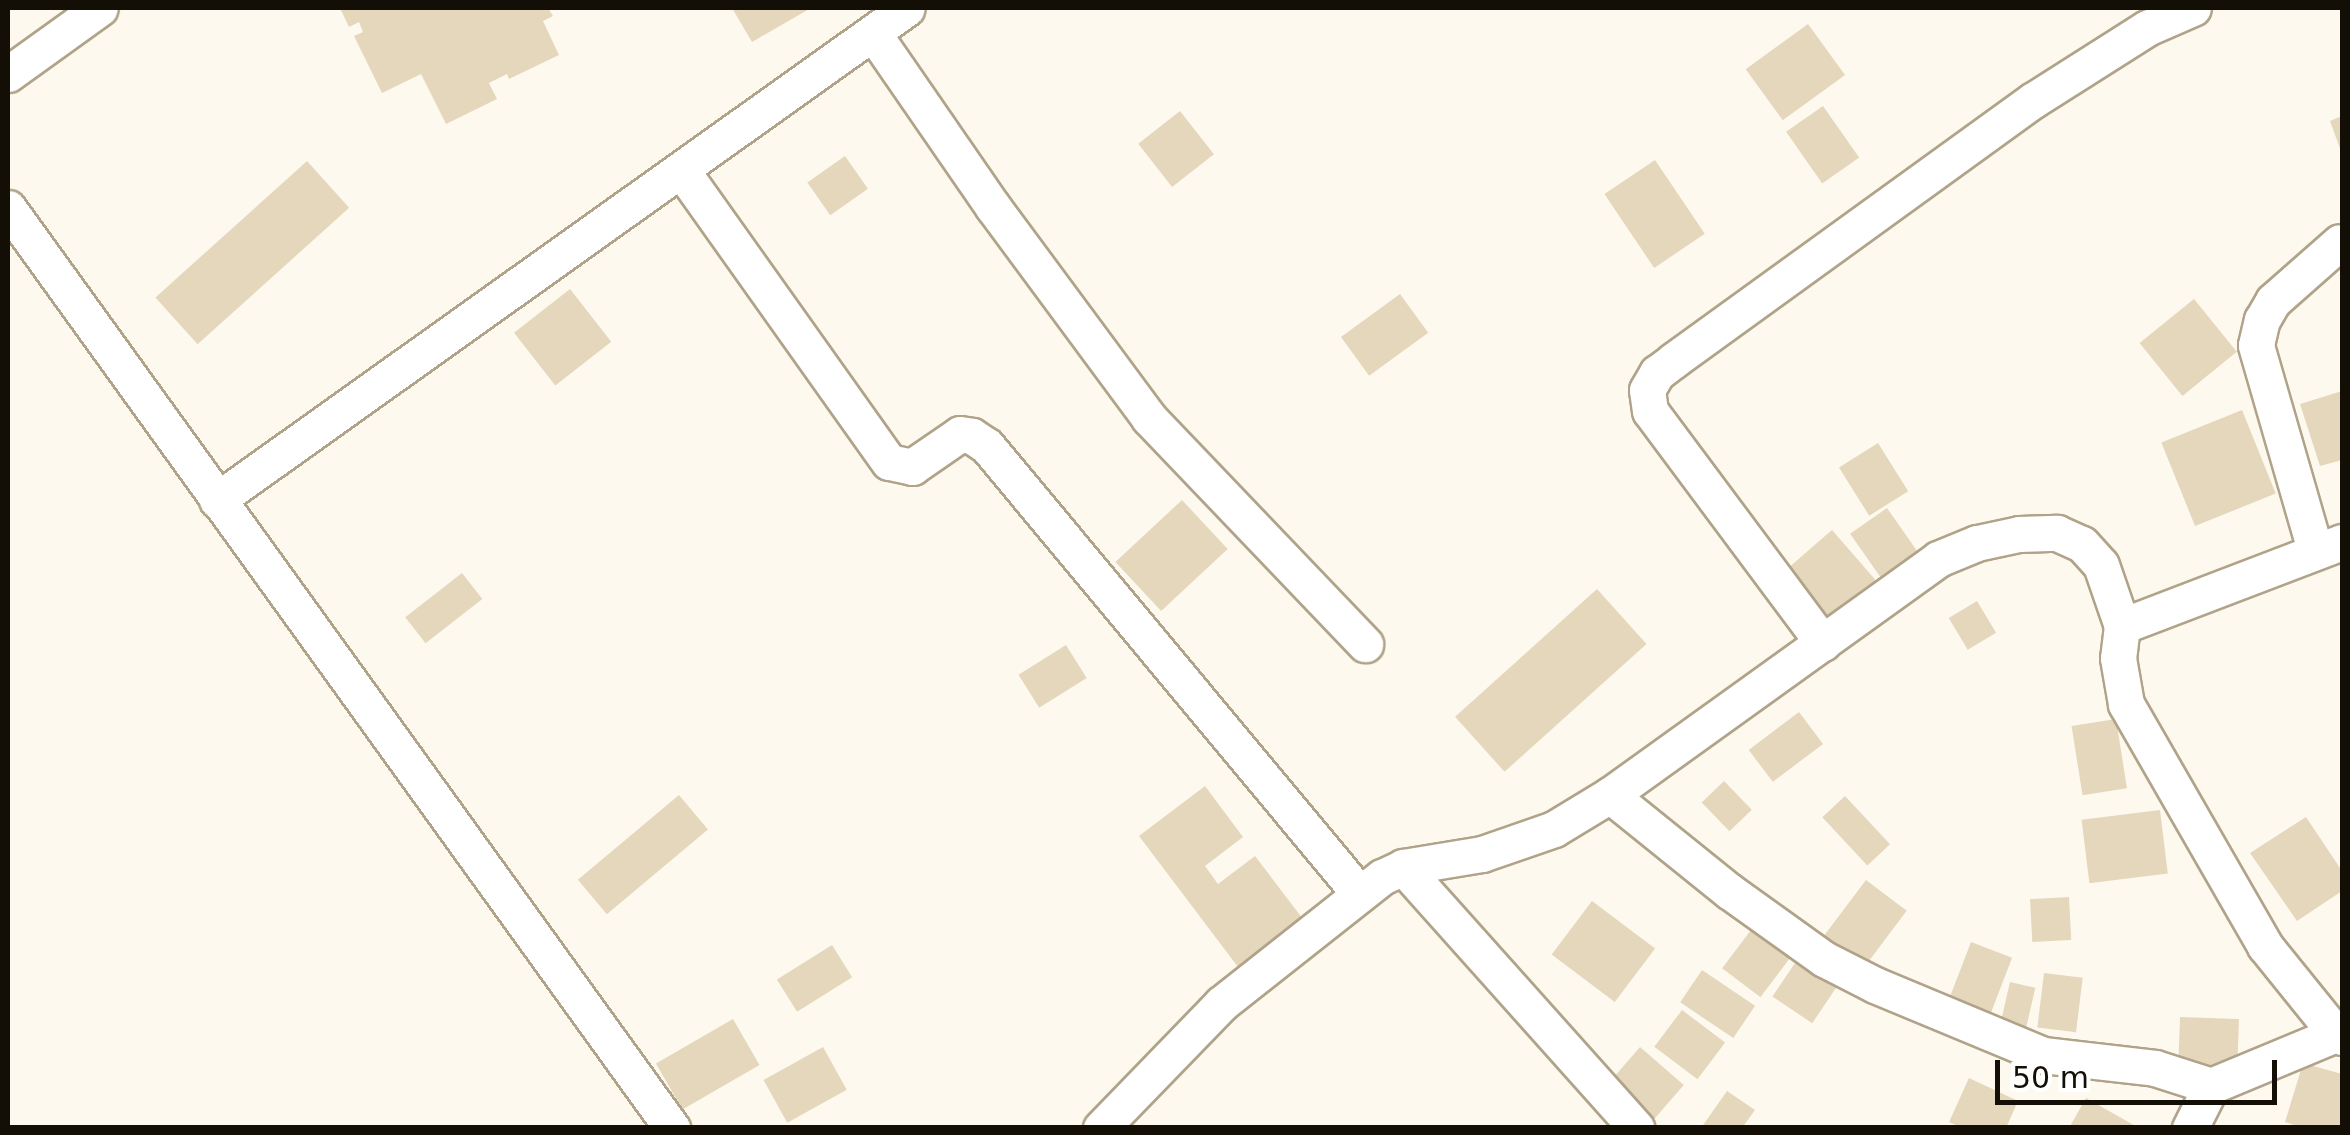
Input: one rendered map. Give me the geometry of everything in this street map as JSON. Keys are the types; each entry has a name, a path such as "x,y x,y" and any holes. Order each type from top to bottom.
{"street":[{"path":"8,74 100,8"},
{"path":"217,500 906,8"},
{"path":"1823,643 1650,411 1647,390 1657,373 1674,360 2032,100 2147,28 2192,8"},
{"path":"872,33 1149,418 1366,644"},
{"path":"682,171 889,462 912,467 960,434 972,436 987,446 1359,893"},
{"path":"8,208 672,1128"},
{"path":"2122,626 2329,546 2256,345 2262,320 2273,301 2340,242"},
{"path":"1101,1128 1221,1004 1359,893 1403,867 1520,844 1554,829 1610,794 1938,559 1978,543 2019,534 2057,533 2082,544 2107,577 2122,626 2118,658 2126,704 2265,946 2339,1036 2212,1086 2155,1068 2043,1055 1876,985 1776,927 1610,794"},
{"path":"1403,867 1636,1128"},
{"path":"2190,1128 2212,1086"}],"building":[{"path":"340,8 548,8 553,16 543,21 559,55 509,79 507,74 489,83 497,99 446,124 421,74 382,93 354,36 363,32 359,22 349,27"},
{"path":"732,8 811,8 752,42"},
{"path":"1808,24 1845,75 1783,120 1746,69"},
{"path":"1823,106 1859,158 1822,183 1786,132"},
{"path":"1180,111 1214,154 1172,187 1138,144"},
{"path":"2342,116 2342,154 2330,121"},
{"path":"845,156 868,189 830,215 807,182"},
{"path":"1655,160 1705,234 1654,268 1604,194"},
{"path":"307,161 349,208 198,344 155,298"},
{"path":"570,289 611,342 555,386 514,333"},
{"path":"1400,294 1428,333 1369,376 1341,337"},
{"path":"2194,299 2237,352 2182,396 2140,343"},
{"path":"2342,391 2342,460 2320,466 2300,404"},
{"path":"2242,410 2276,493 2195,526 2161,443"},
{"path":"1878,443 1908,491 1869,516 1839,467"},
{"path":"1182,500 1228,549 1161,611 1115,562"},
{"path":"1887,508 1920,555 1883,581 1850,534"},
{"path":"1832,530 1877,582 1832,621 1787,569"},
{"path":"462,573 482,599 426,643 405,617"},
{"path":"1597,589 1647,644 1505,772 1455,717"},
{"path":"1977,601 1996,633 1968,650 1949,618"},
{"path":"1066,645 1087,678 1039,708 1019,675"},
{"path":"1799,712 1823,744 1773,782 1749,750"},
{"path":"2116,719 2127,788 2083,795 2072,726"},
{"path":"1724,781 1752,810 1729,831 1702,803"},
{"path":"1205,786 1243,837 1205,866 1218,884 1255,856 1306,923 1241,971 1139,836"},
{"path":"679,795 708,829 607,914 578,880"},
{"path":"1845,796 1890,844 1867,865 1822,817"},
{"path":"2160,810 2168,874 2089,883 2082,820"},
{"path":"2306,817 2342,871 2342,891 2297,921 2250,853"},
{"path":"1866,880 1907,911 1863,969 1822,938"},
{"path":"2069,897 2071,940 2032,942 2030,899"},
{"path":"1592,901 1655,949 1615,1002 1552,955"},
{"path":"1754,926 1792,955 1760,997 1722,968"},
{"path":"1971,942 2012,958 1987,1023 1946,1007"},
{"path":"832,945 852,977 797,1012 777,979"},
{"path":"1797,960 1837,987 1812,1023 1772,996"},
{"path":"1702,970 1755,1006 1733,1038 1680,1002"},
{"path":"2044,973 2083,978 2076,1032 2037,1028"},
{"path":"2010,982 2035,988 2024,1039 1998,1033"},
{"path":"1682,1010 1725,1042 1697,1079 1654,1047"},
{"path":"2180,1017 2239,1019 2237,1071 2178,1069"},
{"path":"733,1019 760,1065 682,1109 656,1064"},
{"path":"823,1047 847,1090 787,1123 764,1080"},
{"path":"1640,1047 1684,1085 1654,1120 1610,1082"},
{"path":"2303,1063 2342,1074 2342,1128 2303,1128 2285,1122"},
{"path":"1969,1078 2018,1101 2006,1128 1962,1128 1949,1122"},
{"path":"1727,1091 1755,1110 1742,1128 1701,1128"},
{"path":"2086,1098 2139,1128 2069,1128"}]}
